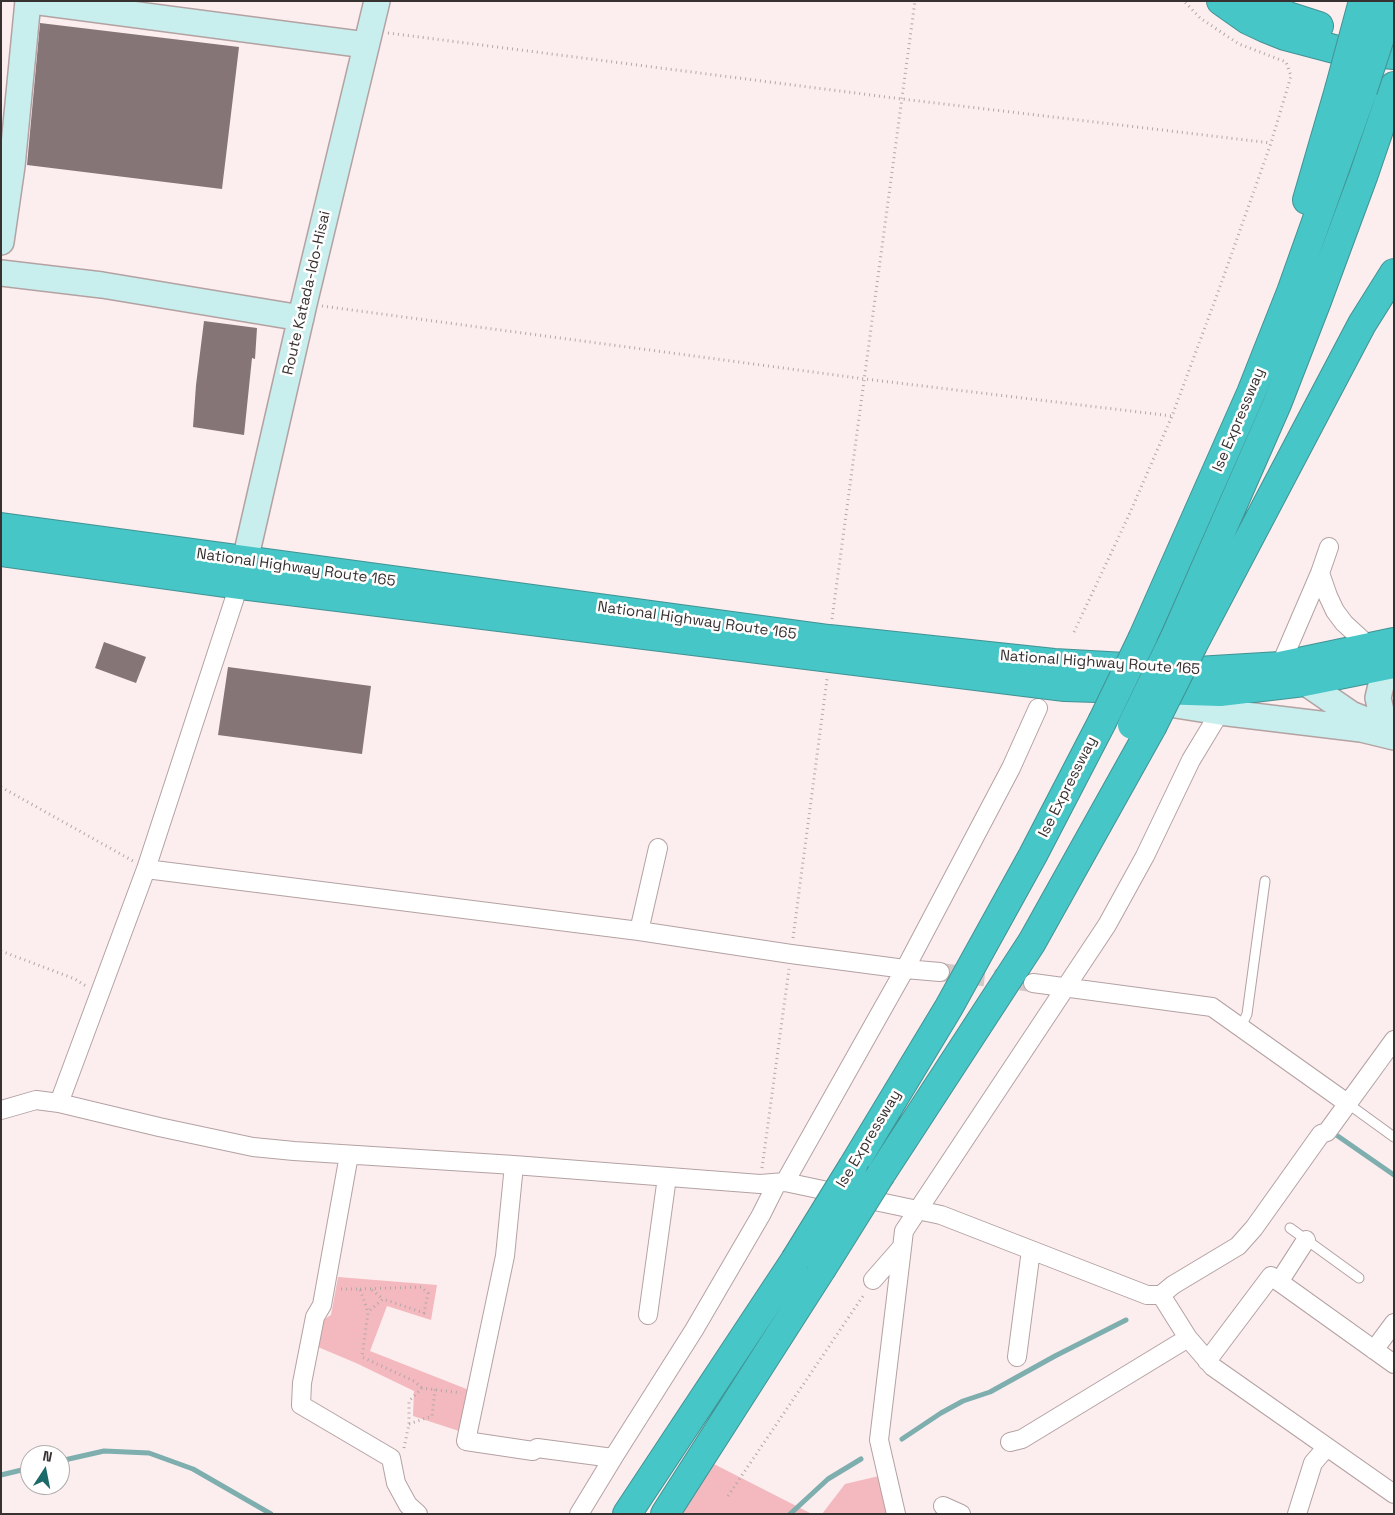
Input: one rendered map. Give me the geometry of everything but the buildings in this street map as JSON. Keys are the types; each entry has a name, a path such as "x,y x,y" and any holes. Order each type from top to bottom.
{"highway":[{"path":"1221,1 1248,20 1285,36 1338,50 1394,55"},
{"path":"1256,1 1271,10 1307,23 1341,31 1394,37"},
{"path":"1351,90 1363,1"},
{"name":"Ise Expressway","path":"627,1514 795,1260 949,1007 1033,855 1102,722 1143,637 1251,393 1294,283 1351,90 1392,1"},
{"name":"Ise Expressway","path":"665,1514 881,1174 973,1021 1058,868 1142,726 1183,642 1277,404 1361,183 1392,90"},
{"path":"1183,642 1362,324 1394,272"},
{"name":"National Highway Route 165","path":"1,527 242,573 1065,687 1220,692 1387,654"},
{"name":"National Highway Route 165","path":"1,552 242,573 1054,663 1292,677"}],"street":[{"path":"1,242 12,166 30,1 368,37"},
{"name":"Route Katada-Ido-Hisai","path":"242,573 302,311 377,1"},
{"path":"1,274 302,311"},
{"path":"1329,547 1320,573 1292,677 1351,714 1383,731"},
{"path":"59,1104 146,868 242,573"},
{"path":"1320,573 1335,611 1344,623 1387,654 1378,698 1383,731"},
{"path":"1065,687 1220,712 1383,731"},
{"path":"579,1514 694,1330 761,1214 774,1183 905,969 1011,768 1038,708"},
{"path":"896,1514 879,1440 904,1231 1107,925 1145,856 1191,760 1220,712"},
{"path":"639,931 658,848"},
{"path":"146,868 639,931 905,969 940,972"},
{"path":"1033,983 1212,1007 1347,1103"},
{"path":"1,1110 36,1100 252,1147 774,1183 941,1215 1147,1295 1161,1295 1172,1285 1238,1246 1254,1228 1320,1134 1326,1132 1347,1103 1391,1050"},
{"path":"349,1155 322,1305 315,1317 302,1383 301,1405 391,1458 396,1484 408,1505 418,1514"},
{"path":"514,1165 505,1256 474,1394 466,1441 613,1458"},
{"path":"648,1315 666,1177"},
{"path":"1279,1282 1306,1240"},
{"path":"873,1280 901,1248"},
{"path":"1017,1357 1031,1250"},
{"path":"1207,1361 1271,1276 1394,1364"},
{"path":"1161,1295 1188,1338 1213,1367 1394,1494"},
{"path":"1374,1350 1394,1323"},
{"path":"1010,1442 1022,1439 1188,1338"},
{"path":"1297,1514 1313,1463 1326,1448"},
{"path":"943,1506 961,1514"}],"lane":[{"path":"1241,1027 1247,1014 1265,881"},
{"path":"1347,1103 1394,1137"},
{"path":"1290,1228 1359,1278"}],"path":[{"path":"829,639 915,1"},
{"path":"1074,632 1129,515 1172,416 1271,143 1291,76 1286,62 1240,44 1200,18 1184,1"},
{"path":"368,37 1271,143"},
{"path":"302,311 1172,416"},
{"path":"774,1183 791,954 828,672"},
{"path":"1,787 146,868"},
{"path":"1,952 75,978 100,994"},
{"path":"728,1496 873,1280"},
{"path":"324,1289 421,1287 428,1293 424,1313 383,1299 371,1289"},
{"path":"360,1289 368,1312 362,1357 414,1381 422,1388 474,1394"},
{"path":"368,1312 383,1299"},
{"path":"403,1452 409,1424 408,1401 422,1388"},
{"path":"409,1424 432,1416 434,1389"}],"shaded area":[{"path":"338,1277 437,1285 431,1320 387,1306 370,1351 469,1390 459,1431 413,1416 414,1391 318,1347 323,1320 331,1315"},
{"path":"706,1460 812,1514 672,1514"},
{"path":"879,1476 888,1514 822,1514 845,1484"}],"waterway":[{"path":"1332,1132 1394,1175"},
{"path":"902,1439 963,1401 990,1392 1126,1320"},
{"path":"70,1459 104,1451 149,1453 193,1469 271,1514"},
{"path":"790,1514 828,1479 861,1459"},
{"path":"1,1475 20,1470"}],"tunnel":[{"path":"940,972 1033,983"}]}
